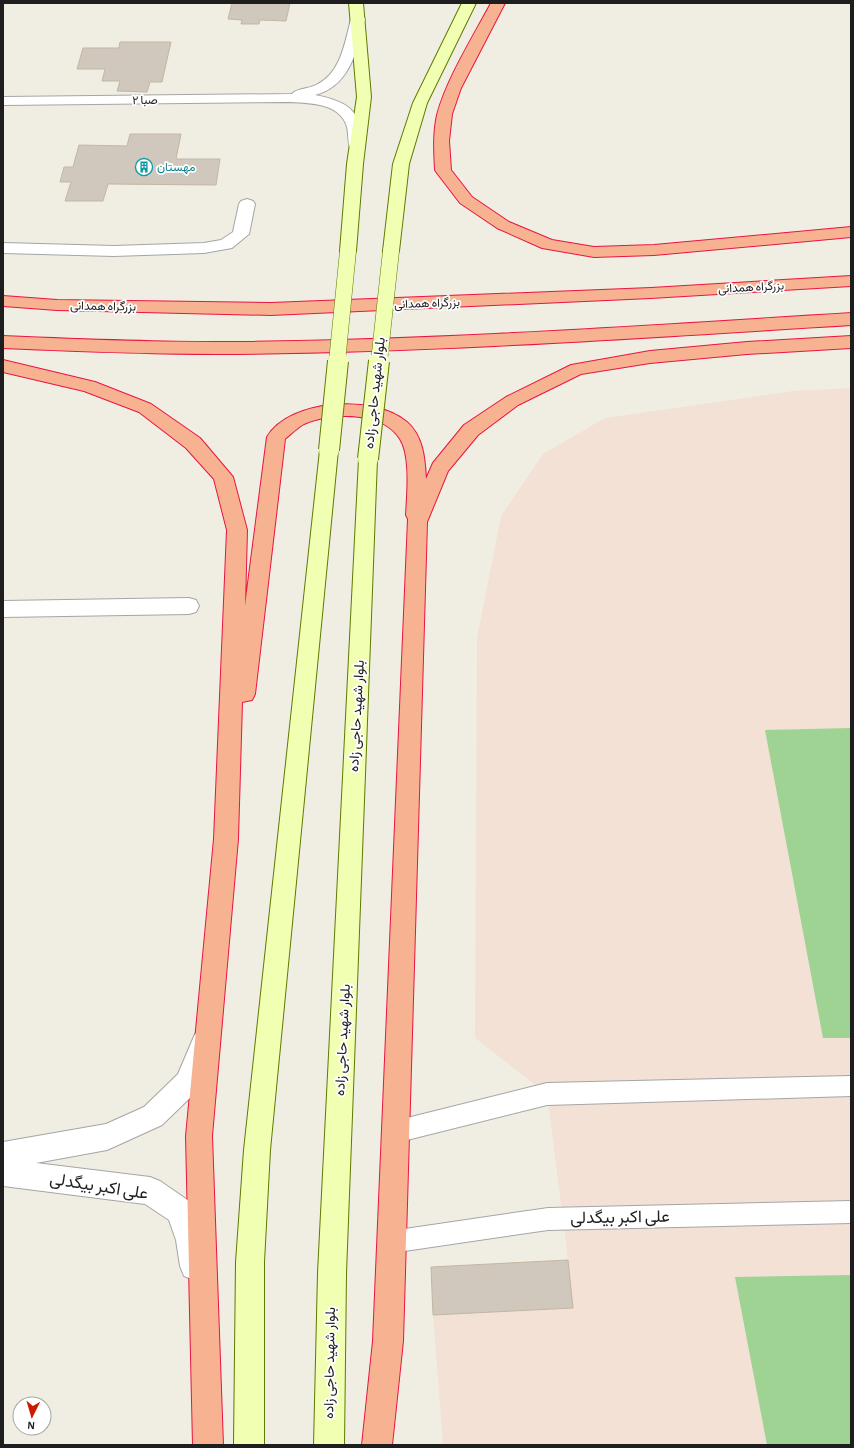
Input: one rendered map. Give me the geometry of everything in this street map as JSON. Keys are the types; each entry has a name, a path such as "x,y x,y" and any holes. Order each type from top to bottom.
{"highway":[{"path":"498,3 454,88 445,114 441,141 443,170 466,200 503,225 548,244 594,252 654,250 851,232"},
{"name":"بزرگراه همدانی","path":"3,301 57,305 271,309 651,293 851,281"},
{"path":"3,342 258,348 537,337 851,319"},
{"path":"417,522 440,468 471,430 512,401 577,369 650,358 747,348 851,342"},
{"path":"3,366 89,386 145,408 193,443 223,477 237,530 226,839"},
{"path":"208,1445 199,1136 226,839 276,437 296,420 321,412 347,411 372,413 397,424 409,437 415,460 417,522 388,1341 377,1445"}],"main road":[{"path":"249,1445 250,1262 257,1150 329,450 357,148 364,97 356,3"},
{"name":"بلوار شهید حاجی زاده","path":"329,1445 332,1273 368,459 401,164 420,103 469,3"}],"street":[{"path":"287,98 325,86 338,75 349,53 358,19"},
{"path":"287,98 321,101 334,104 340,108 346,113 353,125 357,148"},
{"name":"صبا ۲","path":"3,101 287,98"},
{"path":"3,248 114,251 211,247 226,244 241,234 247,204"},
{"path":"3,609 189,606"},
{"name":"علی اکبر بیگدلی","path":"3,1155 107,1138 153,1116 187,1083 208,1035"},
{"name":"علی اکبر بیگدلی","path":"3,1172 150,1191 179,1211 190,1240 204,1315"}],"lane":[{"path":"395,1132 547,1094 851,1086"},
{"name":"علی اکبر بیگدلی","path":"391,1242 548,1219 851,1212"}],"shaded area":[{"path":"851,388 851,1445 443,1445 433,1315 431,1267 568,1260 547,1094 475,1038 477,638 501,516 543,454 605,418 793,391"}],"green space":[{"path":"851,728 851,1038 823,1038 765,730"},
{"path":"851,1275 851,1445 767,1445 735,1277"}],"building":[{"path":"232,3 290,3 286,21 260,20 259,24 241,24 242,20 228,19"},
{"path":"120,42 171,42 162,82 150,82 147,92 117,91 120,81 102,81 105,69 77,69 83,48 119,48"},
{"name":"مهستان","path":"130,134 181,134 176,159 220,159 216,185 108,184 103,201 65,201 71,182 60,182 64,167 73,167 79,145 127,146"},
{"path":"568,1260 573,1308 433,1315 431,1267"}],"place":[{"name":"مهستان","path":"144,167"}]}
